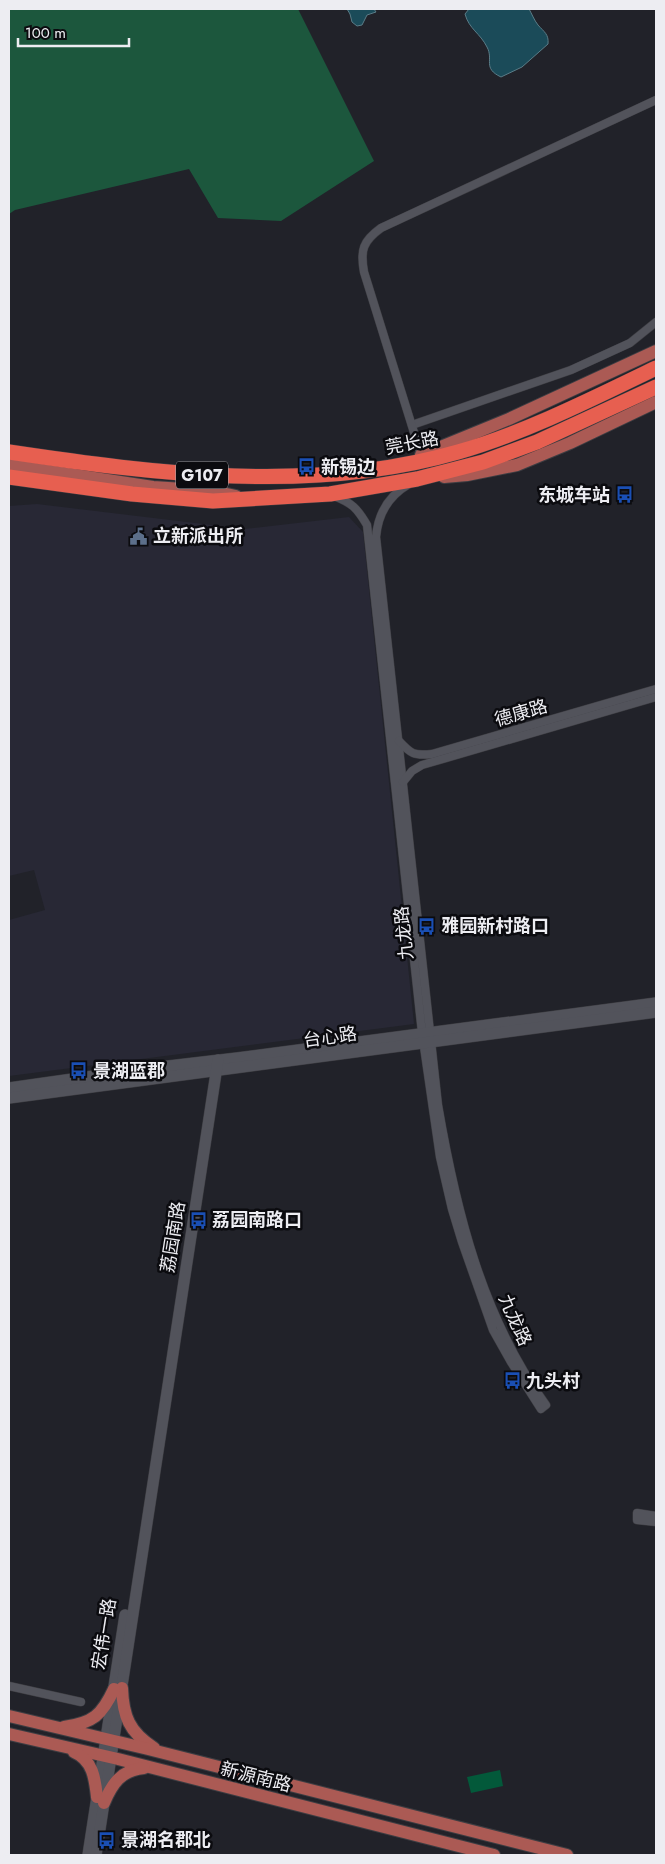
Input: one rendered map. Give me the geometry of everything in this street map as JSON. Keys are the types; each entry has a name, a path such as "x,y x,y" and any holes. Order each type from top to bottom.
{"highway":[{"name":"莞长路","path":"9,452 186,474 271,477 331,474 397,466 458,452 523,429 656,368"},
{"name":"莞长路","path":"9,477 132,494 213,501 330,494 417,479 463,468 537,442 656,387"}],"main road":[{"path":"397,466 518,415 655,351"},
{"path":"417,479 466,475 517,465 570,443 656,402"},
{"name":"莞长路","path":"9,465 153,487 213,492 253,500"},
{"name":"台心路","path":"9,1088 213,1065 426,1037 656,1003"},
{"name":"台心路","path":"426,1037 656,1012"},
{"name":"台心路","path":"9,1098 213,1065"},
{"name":"荔园南路","path":"160,1419 213,1065"},
{"name":"宏伟一路","path":"88,1855 110,1740 160,1419"},
{"path":"57,1727 74,1725 98,1715 106,1707 118,1688"},
{"path":"118,1688 126,1720 136,1735 160,1752"},
{"path":"9,1716 160,1752 567,1855"},
{"name":"新源南路","path":"9,1734 149,1767 494,1855"},
{"path":"58,1746 79,1754 88,1761 100,1800"},
{"path":"100,1800 119,1777 127,1772 149,1767"},
{"name":"宏伟一路","path":"96,1855 100,1800"}],"street":[{"path":"421,455 364,272 362,249 370,237 381,228 656,100"},
{"path":"412,425 571,370 630,343 656,322"},
{"name":"九龙路","path":"330,494 347,501 358,509 367,525 426,1037 440,1156 452,1210 494,1330 511,1362 541,1409 546,1405 516,1359 499,1326 461,1215 446,1155 426,1037 399,741 376,537 378,523 384,507 402,488 417,479"},
{"name":"德康路","path":"399,741 409,752 418,756 432,754 656,689"},
{"name":"德康路","path":"403,782 412,770 422,766 656,698"},
{"path":"656,1516 637,1516 656,1522"},
{"path":"9,1686 82,1702"}],"shaded area":[{"path":"37,504 245,529 349,517 363,532 414,1024 9,1076 9,920 45,910 34,870 9,876 9,506"}],"green space":[{"path":"9,9 298,9 374,161 281,221 218,218 189,169 15,210 9,214"},
{"path":"500,1770 503,1786 471,1793 467,1777"}],"water":[{"path":"347,9 374,9 376,12 367,15 362,25 357,26 352,22"},
{"path":"469,9 529,9 547,35 548,44 522,67 501,77 495,74 490,67 487,47 467,19 465,14"}],"place":[{"name":"新锡边","path":"307,467"},
{"name":"东城车站","path":"624,495"},
{"name":"立新派出所","path":"139,536"},
{"name":"雅园新村路口","path":"427,926"},
{"name":"景湖蓝郡","path":"79,1071"},
{"name":"荔园南路口","path":"198,1220"},
{"name":"九头村","path":"512,1381"},
{"name":"景湖名郡北","path":"107,1840"}]}
